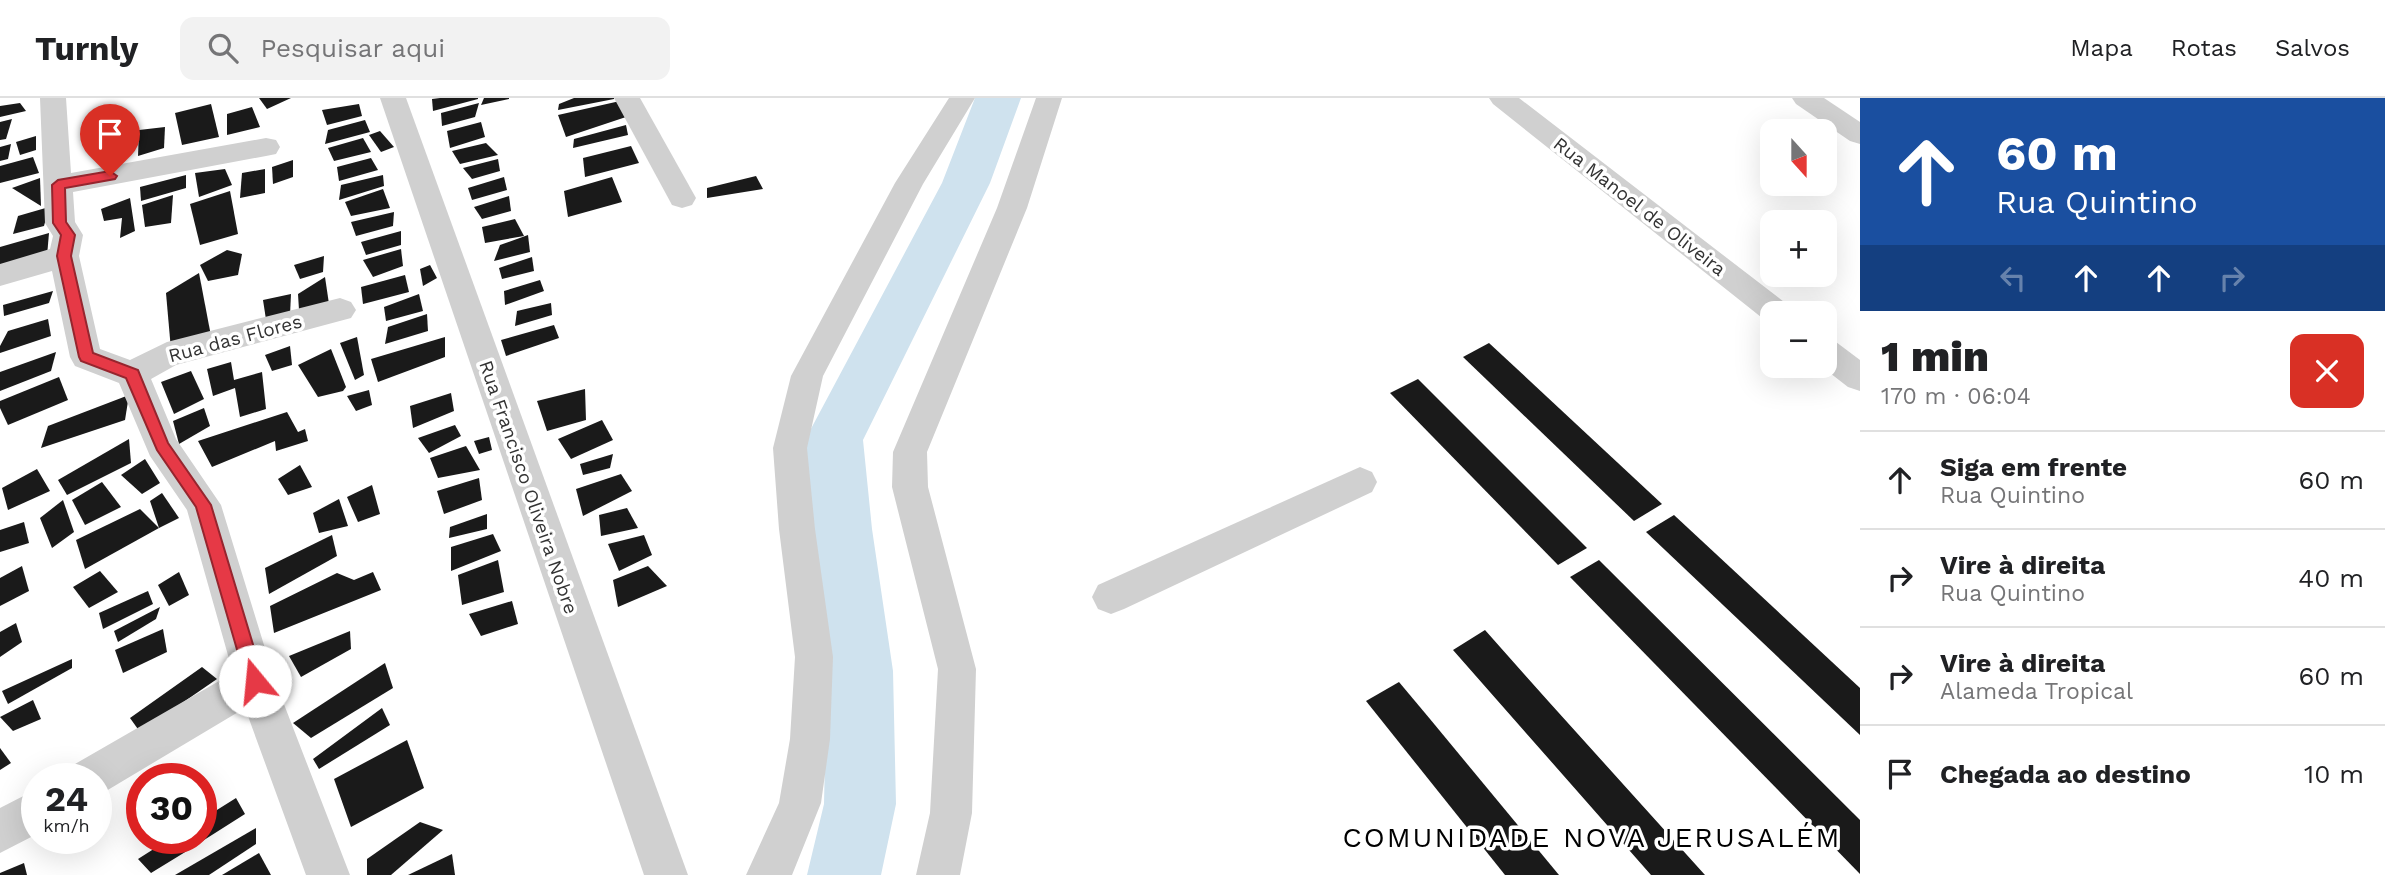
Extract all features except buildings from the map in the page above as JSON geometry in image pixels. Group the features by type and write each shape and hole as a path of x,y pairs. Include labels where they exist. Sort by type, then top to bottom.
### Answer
{"street":[{"path":"53,98 60,223 68,235 64,256 86,357 132,374 162,446 203,505 255,681 328,875"},
{"name":"Rua Francisco Oliveira Nobre","path":"393,98 666,875"},
{"path":"627,98 682,198"},
{"path":"768,875 774,867 800,803 810,739 814,657 797,528 790,448 807,376 909,183 962,98"},
{"path":"938,875 951,814 957,669 910,487 910,452 1012,208 1049,98"},
{"name":"Rua Manoel de Oliveira","path":"1502,98 1762,301"},
{"path":"1805,98 1860,135"},
{"path":"58,185 266,147"},
{"path":"0,275 64,256"},
{"name":"Rua das Flores","path":"132,374 167,355 340,310"},
{"path":"1837,360 1860,378"},
{"path":"1111,597 1360,482"},
{"path":"112,766 255,681"},
{"path":"0,832 21,820"}],"waterway":[{"path":"844,875 860,804 860,671 841,529 834,440 966,183 998,98"}],"district":[{"name":"COMUNIDADE NOVA JERUSALÉM","path":"1592,837"}],"route":[{"path":"110,176 58,185 60,223 68,235 64,256 86,357 132,374 162,446 203,505 255,681"}]}
